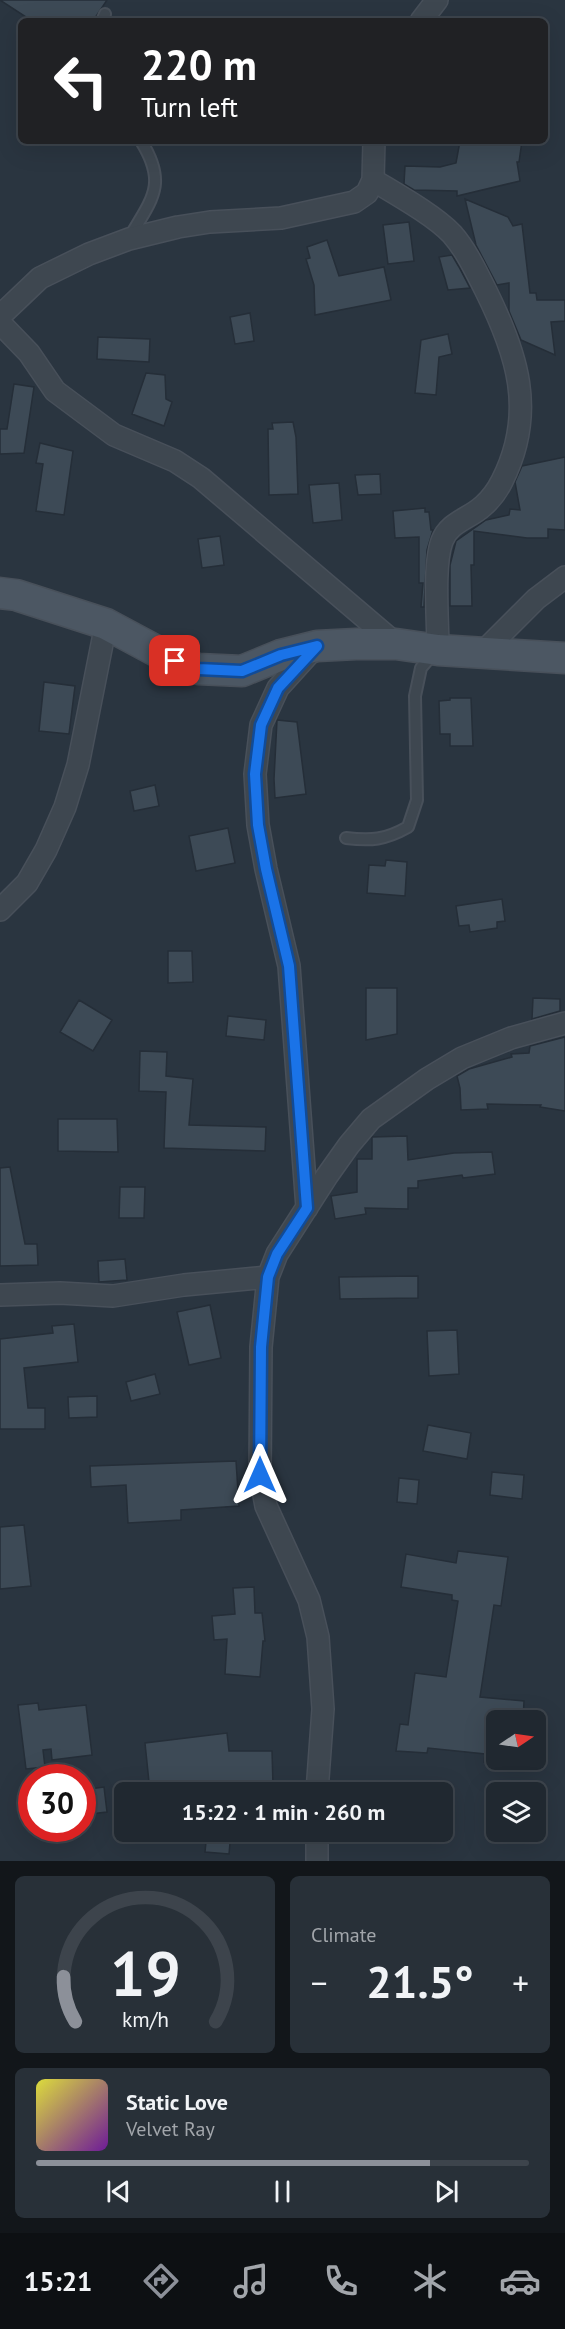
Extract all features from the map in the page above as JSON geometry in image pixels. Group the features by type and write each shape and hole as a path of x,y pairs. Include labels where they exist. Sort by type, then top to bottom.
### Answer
{"street":[{"path":"423,18 436,0"},
{"path":"0,316 40,278 89,254 129,239 210,222 281,218 314,213 354,202 367,193 373,180 374,144"},
{"path":"373,180 416,206 452,234 473,265 498,316 513,351 520,387 519,419 513,454 501,483 483,506 451,526 443,537 438,553 438,650"},
{"path":"0,323 29,353 55,391 114,435 175,461 201,478 396,644"},
{"path":"483,652 536,599 565,577"},
{"path":"0,593 16,595 106,624 175,661 198,669 222,672 242,671 281,655 317,646 396,644 438,650 565,658"},
{"path":"0,910 27,883 46,850 65,807 78,765 106,624"},
{"path":"307,1208 289,966 258,825 255,774 261,725 278,688 317,646"},
{"path":"318,1782 323,1708 318,1637 309,1600 266,1506 260,1475 261,1347 268,1277 277,1254 349,1145 371,1119 427,1079 462,1058 511,1038 565,1023"},
{"path":"0,1295 60,1293 113,1296 184,1285 268,1277"},
{"path":"316,1842 317,1861"}],"lane":[{"path":"129,239 154,191 156,174 153,160 143,144"},
{"path":"345,838 367,841 390,837 408,827 417,800 415,696 421,668 438,650"}],"building":[{"path":"0,0 107,0 95,18 27,18"},
{"path":"459,144 522,144 519,162 517,162 520,181 457,196 457,191 414,190 404,184 405,166 440,167 456,163"},
{"path":"465,199 508,217 513,226 522,224 530,293 536,293 537,300 565,300 565,321 551,322 555,355 521,340 509,311 509,283 497,285 476,245"},
{"path":"409,222 414,261 388,264 383,225"},
{"path":"327,240 339,276 384,267 391,300 315,315 314,285 306,259 310,258 307,247"},
{"path":"452,255 470,288 448,290 439,257"},
{"path":"250,313 254,341 235,344 230,317"},
{"path":"448,334 452,354 439,357 436,395 415,393 421,340"},
{"path":"98,337 150,339 149,362 97,359"},
{"path":"146,373 165,375 166,399 172,402 164,426 132,414"},
{"path":"14,384 34,387 24,453 0,454 0,429 7,429"},
{"path":"293,422 296,437 298,494 269,495 268,429 273,429 272,423"},
{"path":"40,443 73,451 64,515 36,511 43,464 36,463"},
{"path":"565,457 565,530 548,529 548,538 527,538 474,531 474,565 471,565 472,606 450,606 450,565 456,541 486,520 509,515 510,509 520,510 515,482 522,466"},
{"path":"380,474 381,494 358,495 355,475"},
{"path":"339,483 342,520 313,523 309,485"},
{"path":"425,508 425,512 429,512 431,530 433,530 427,550 424,607 421,607 423,583 419,583 419,537 395,538 393,511"},
{"path":"220,536 224,565 202,568 198,539"},
{"path":"44,682 75,686 69,734 39,731"},
{"path":"450,698 471,698 473,746 450,746 450,734 440,734 439,701 450,700"},
{"path":"277,720 297,722 306,794 275,798"},
{"path":"155,785 159,806 134,811 130,791"},
{"path":"228,828 235,863 196,871 189,836"},
{"path":"386,860 407,862 405,896 367,893 369,865 385,866"},
{"path":"502,899 505,921 497,922 497,928 470,932 469,925 459,926 456,906"},
{"path":"168,951 192,951 193,982 168,983"},
{"path":"366,988 397,988 397,1034 366,1040"},
{"path":"533,998 560,999 560,1011 532,1019"},
{"path":"79,1000 112,1020 93,1051 60,1032"},
{"path":"228,1016 266,1020 264,1040 226,1036"},
{"path":"565,1037 565,1111 540,1107 541,1105 487,1104 488,1109 461,1110 457,1076 469,1069 512,1057 511,1054 529,1053 530,1046"},
{"path":"140,1051 167,1052 166,1076 193,1079 189,1125 266,1127 265,1151 164,1148 166,1092 139,1091"},
{"path":"58,1119 117,1119 118,1152 58,1151"},
{"path":"407,1136 408,1160 454,1153 492,1152 495,1174 463,1178 462,1175 418,1181 418,1188 408,1188 408,1209 365,1208 366,1214 335,1219 331,1196 357,1192 357,1159 372,1159 372,1137"},
{"path":"10,1167 25,1244 37,1244 38,1265 0,1266 0,1168"},
{"path":"120,1187 145,1187 144,1218 119,1218"},
{"path":"125,1259 127,1280 99,1282 98,1261"},
{"path":"418,1276 418,1298 340,1299 339,1277"},
{"path":"210,1305 221,1358 189,1365 177,1312"},
{"path":"74,1324 78,1362 24,1368 28,1408 45,1408 45,1429 0,1429 0,1339 53,1333 52,1326"},
{"path":"457,1330 459,1374 429,1376 427,1331"},
{"path":"155,1374 160,1394 131,1401 126,1382"},
{"path":"97,1396 97,1417 69,1418 68,1397"},
{"path":"428,1425 471,1433 467,1459 423,1451"},
{"path":"236,1461 239,1506 181,1510 181,1520 128,1523 126,1485 91,1487 90,1466"},
{"path":"492,1472 524,1475 522,1499 490,1495"},
{"path":"399,1478 419,1480 417,1504 397,1502"},
{"path":"24,1525 31,1586 0,1589 0,1527"},
{"path":"458,1551 508,1557 501,1606 494,1605 480,1697 524,1701 524,1710 486,1710 486,1762 484,1762 485,1754 428,1748 427,1753 396,1751 400,1724 408,1725 415,1673 446,1677 458,1601 452,1600 452,1595 401,1587 406,1554 456,1563"},
{"path":"254,1587 255,1613 262,1613 265,1641 263,1641 260,1677 225,1674 227,1639 214,1640 212,1616 235,1614 233,1588"},
{"path":"38,1703 39,1710 86,1705 92,1755 52,1760 51,1749 43,1750 45,1764 25,1764 18,1705"},
{"path":"227,1733 229,1751 272,1751 273,1782 149,1782 145,1743"},
{"path":"104,1787 107,1812 96,1813 96,1788"},
{"path":"206,1842 230,1842 229,1854 205,1852"}],"route":[{"path":"175,661 198,669 222,672 242,671 281,655 317,646 278,688 261,725 255,774 258,825 289,966 307,1208 277,1254 268,1277 261,1347 260,1475"}]}
